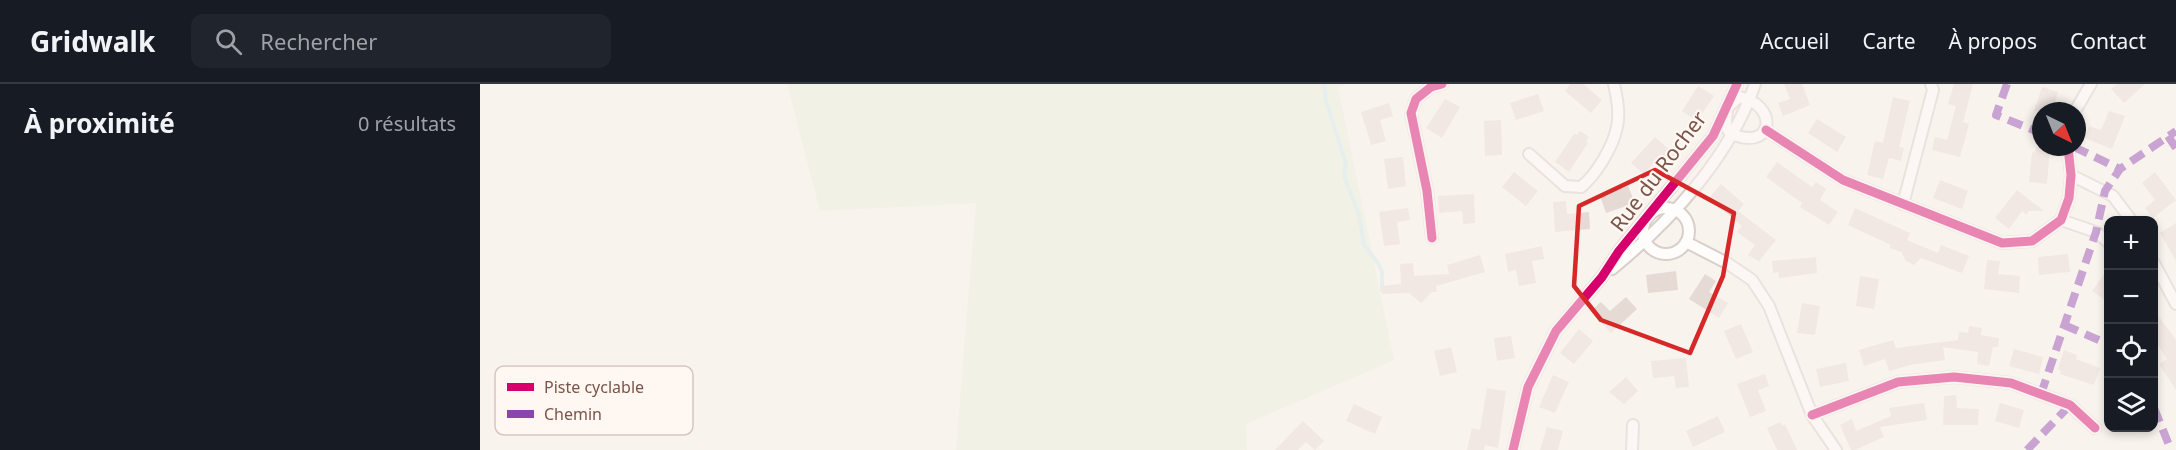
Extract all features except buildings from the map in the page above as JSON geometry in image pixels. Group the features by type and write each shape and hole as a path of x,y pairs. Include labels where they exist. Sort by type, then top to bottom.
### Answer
{"street":[{"path":"1432,238 1427,191 1411,113 1416,99 1431,87 1442,84"},
{"path":"1529,154 1565,186 1581,187 1594,176 1617,128 1618,103 1614,84"},
{"name":"Rue du Rocher","path":"1602,277 1713,136 1737,84"},
{"name":"Rue du Rocher","path":"1602,277 1644,240 1704,176 1732,135 1755,84"},
{"path":"1903,204 1933,90 1931,84"},
{"path":"2080,102 2091,84"},
{"path":"1739,97 1750,99 1761,106 1768,120 1766,130 1760,136 1745,139 1732,135 1727,127 1727,108 1739,97"},
{"path":"1766,130 1843,180 2002,243 2032,241 2061,220 2069,198 2071,175 2069,156"},
{"path":"2071,175 2113,196 2128,216"},
{"path":"1663,208 1674,209 1687,222 1686,242 1678,250 1662,254 1653,250 1644,240 1643,227 1648,216 1663,208"},
{"path":"2061,220 2096,232 2104,238"},
{"path":"1686,242 1727,263 1752,280 1769,306 1812,415 1836,450"},
{"path":"2157,270 2176,304"},
{"path":"1513,450 1528,387 1539,361 1556,331 1602,277"},
{"path":"2158,281 2166,288"},
{"path":"1812,415 1898,382 1954,377 2021,387 2070,405 2095,428"},
{"path":"1632,450 1633,425"}],"highlighted area":[{"path":"1655,170 1734,213 1723,276 1690,353 1601,320 1574,286 1579,206"}],"green space":[{"path":"787,84 1346,84 1338,87 1394,360 1246,424 1247,450 956,450 976,203 820,211"}],"waterway":[{"path":"1324,84 1326,101 1346,164 1344,176 1359,215 1364,245 1382,272 1382,290"}],"marked path":[{"path":"2007,84 1996,115 2032,129"},
{"path":"2041,394 2096,232 2105,191 2120,169 2176,131"},
{"path":"2168,136 2176,148"},
{"path":"2086,153 2120,169"},
{"path":"2064,325 2104,342"},
{"path":"2027,450 2070,405"},
{"path":"2158,418 2171,450"}],"cycle path":[{"path":"1432,238 1427,191 1411,113 1416,99 1431,87 1442,84"},
{"path":"1513,450 1528,387 1556,331 1602,277 1619,251 1713,136 1737,84"},
{"path":"1766,130 1843,180 2002,243 2032,241 2061,220 2069,198 2071,175 2069,156"},
{"path":"1812,415 1898,382 1954,377 2011,383 2070,405 2095,428"}]}
